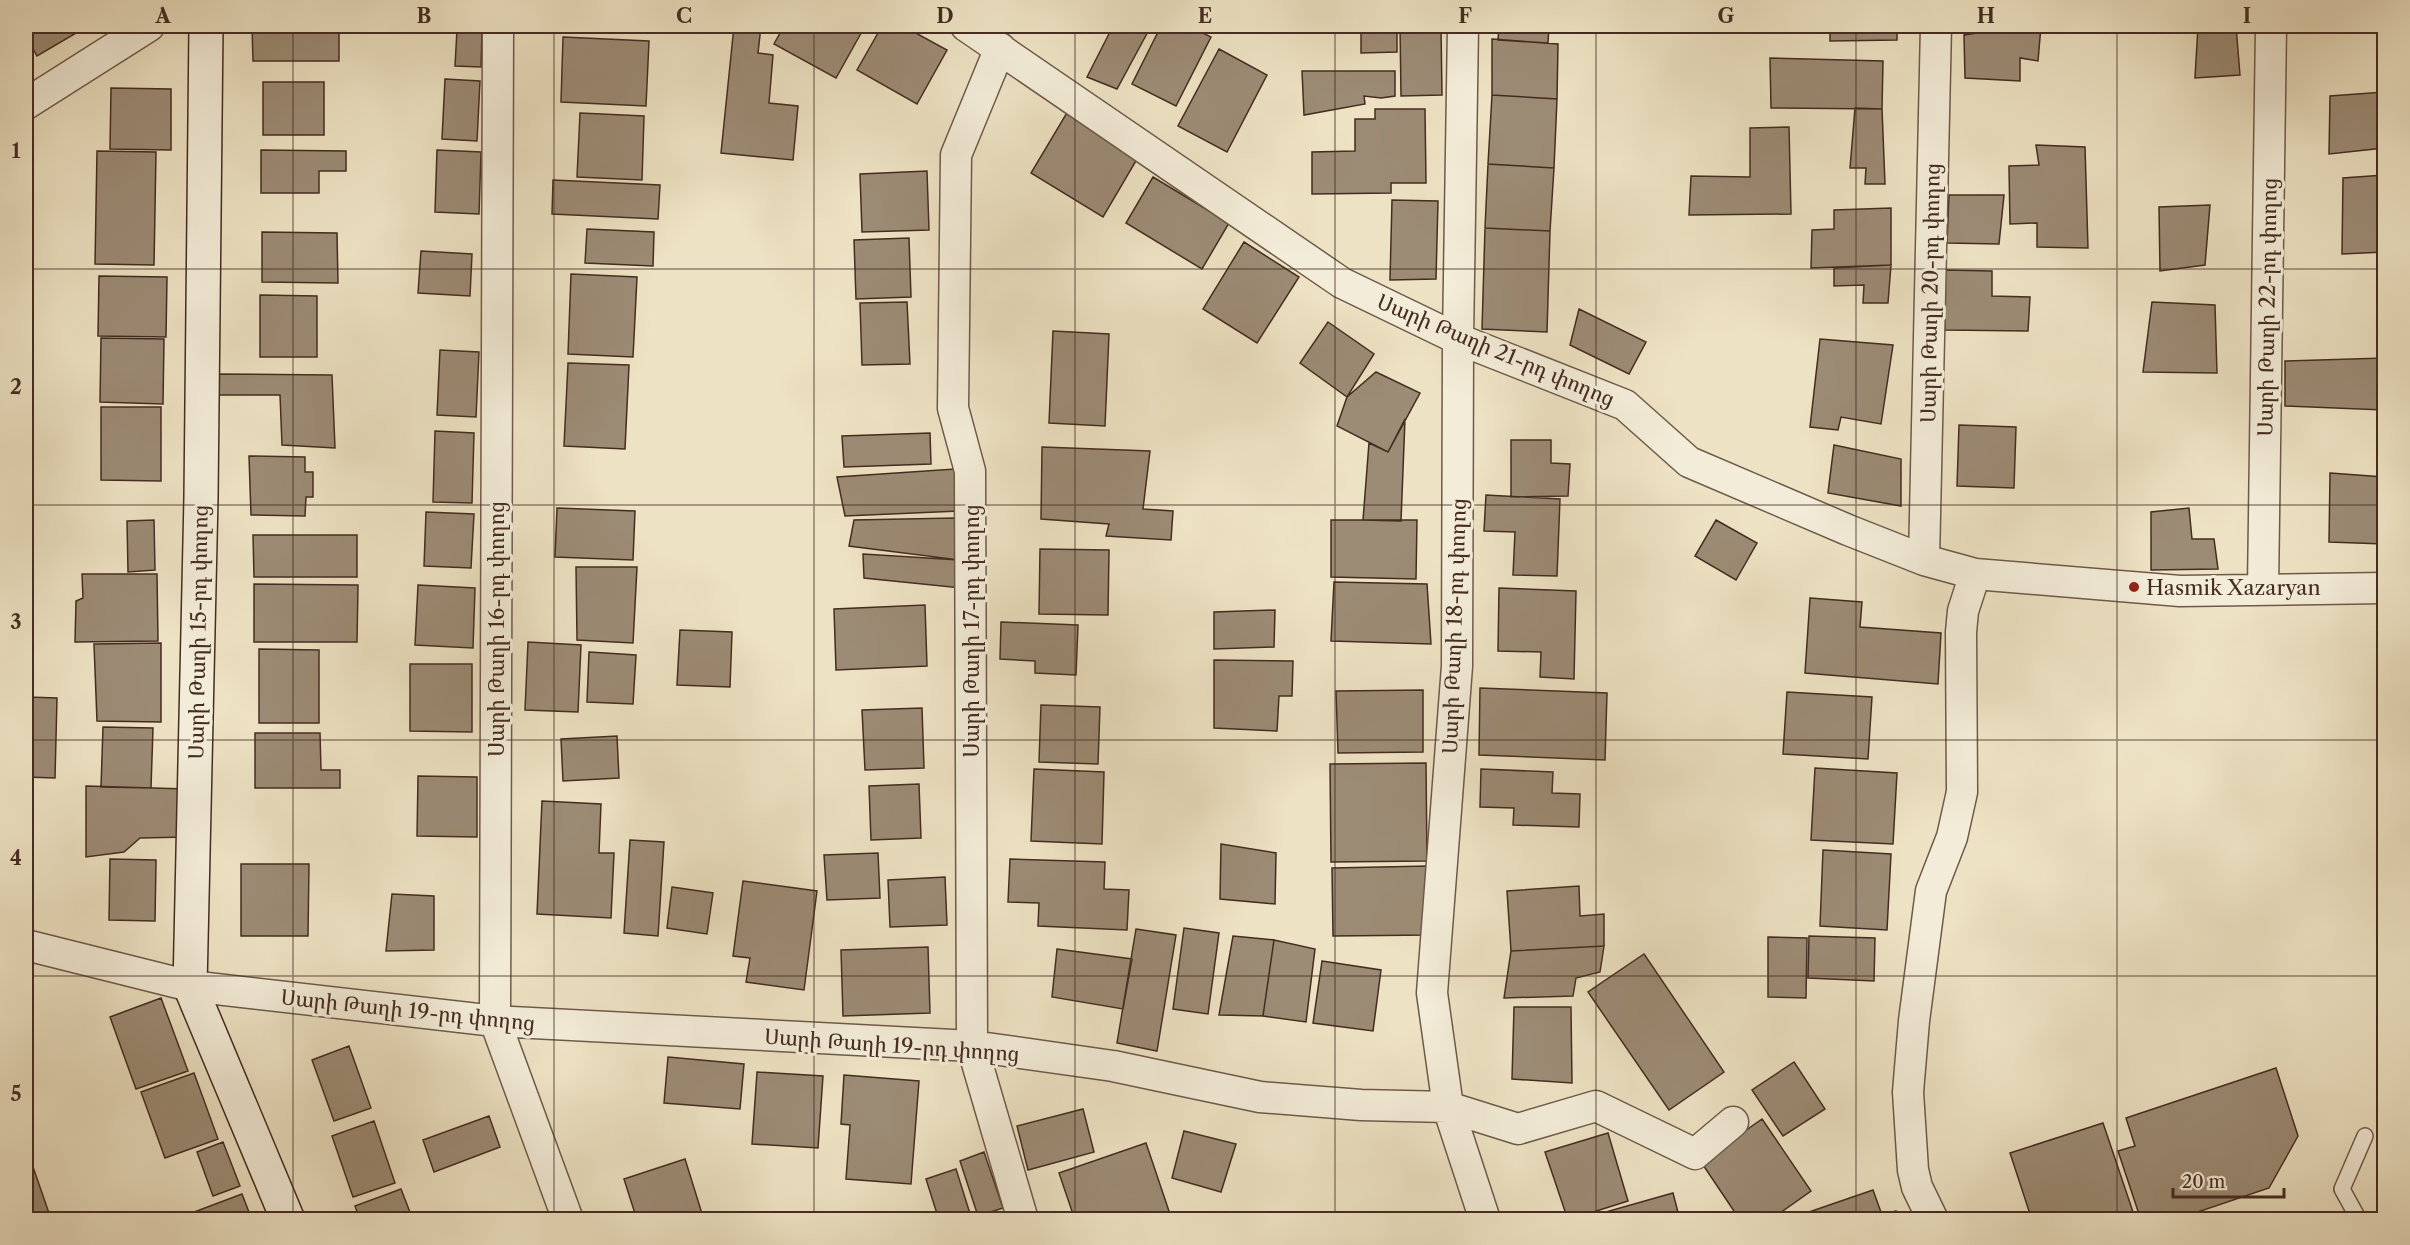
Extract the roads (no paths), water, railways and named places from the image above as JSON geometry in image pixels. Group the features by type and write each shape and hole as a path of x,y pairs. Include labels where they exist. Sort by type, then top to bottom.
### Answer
{"street":[{"path":"26,104 149,26"},
{"name":"Սարի Թաղի 15-րդ փողոց","path":"206,26 201,497 190,987 288,1220"},
{"name":"Սարի Թաղի 16-րդ փողոց","path":"498,26 495,1021 568,1220"},
{"name":"Սարի Թաղի 21-րդ փողոց","path":"966,26 1342,283 1458,339 1625,405 1689,462 1848,530 1924,560 1975,574 2180,591 2385,588"},
{"name":"Սարի Թաղի 18-րդ փողոց","path":"1463,26 1458,339 1457,666 1432,993 1448,1107 1485,1220"},
{"name":"Սարի Թաղի 20-րդ փողոց","path":"1924,560 1936,26"},
{"name":"Սարի Թաղի 22-րդ փողոց","path":"2263,588 2271,26"},
{"name":"Սարի Թաղի 17-րդ փողոց","path":"1000,48 956,155 953,408 970,471 972,1046 1023,1220"},
{"path":"1933,1220 1917,1187 1913,1170 1908,1092 1930,891 1952,837 1962,792 1961,632 1965,602 1975,574"},
{"name":"Սարի Թաղի 19-րդ փողոց","path":"26,945 190,987 495,1021 972,1046 1113,1066 1260,1096 1361,1105 1448,1107 1518,1129 1596,1106 1695,1154 1733,1122"}],"lane":[{"path":"2359,1220 2342,1188 2365,1136"}],"place":[{"name":"Hasmik Xazaryan","path":"2134,587"}]}
